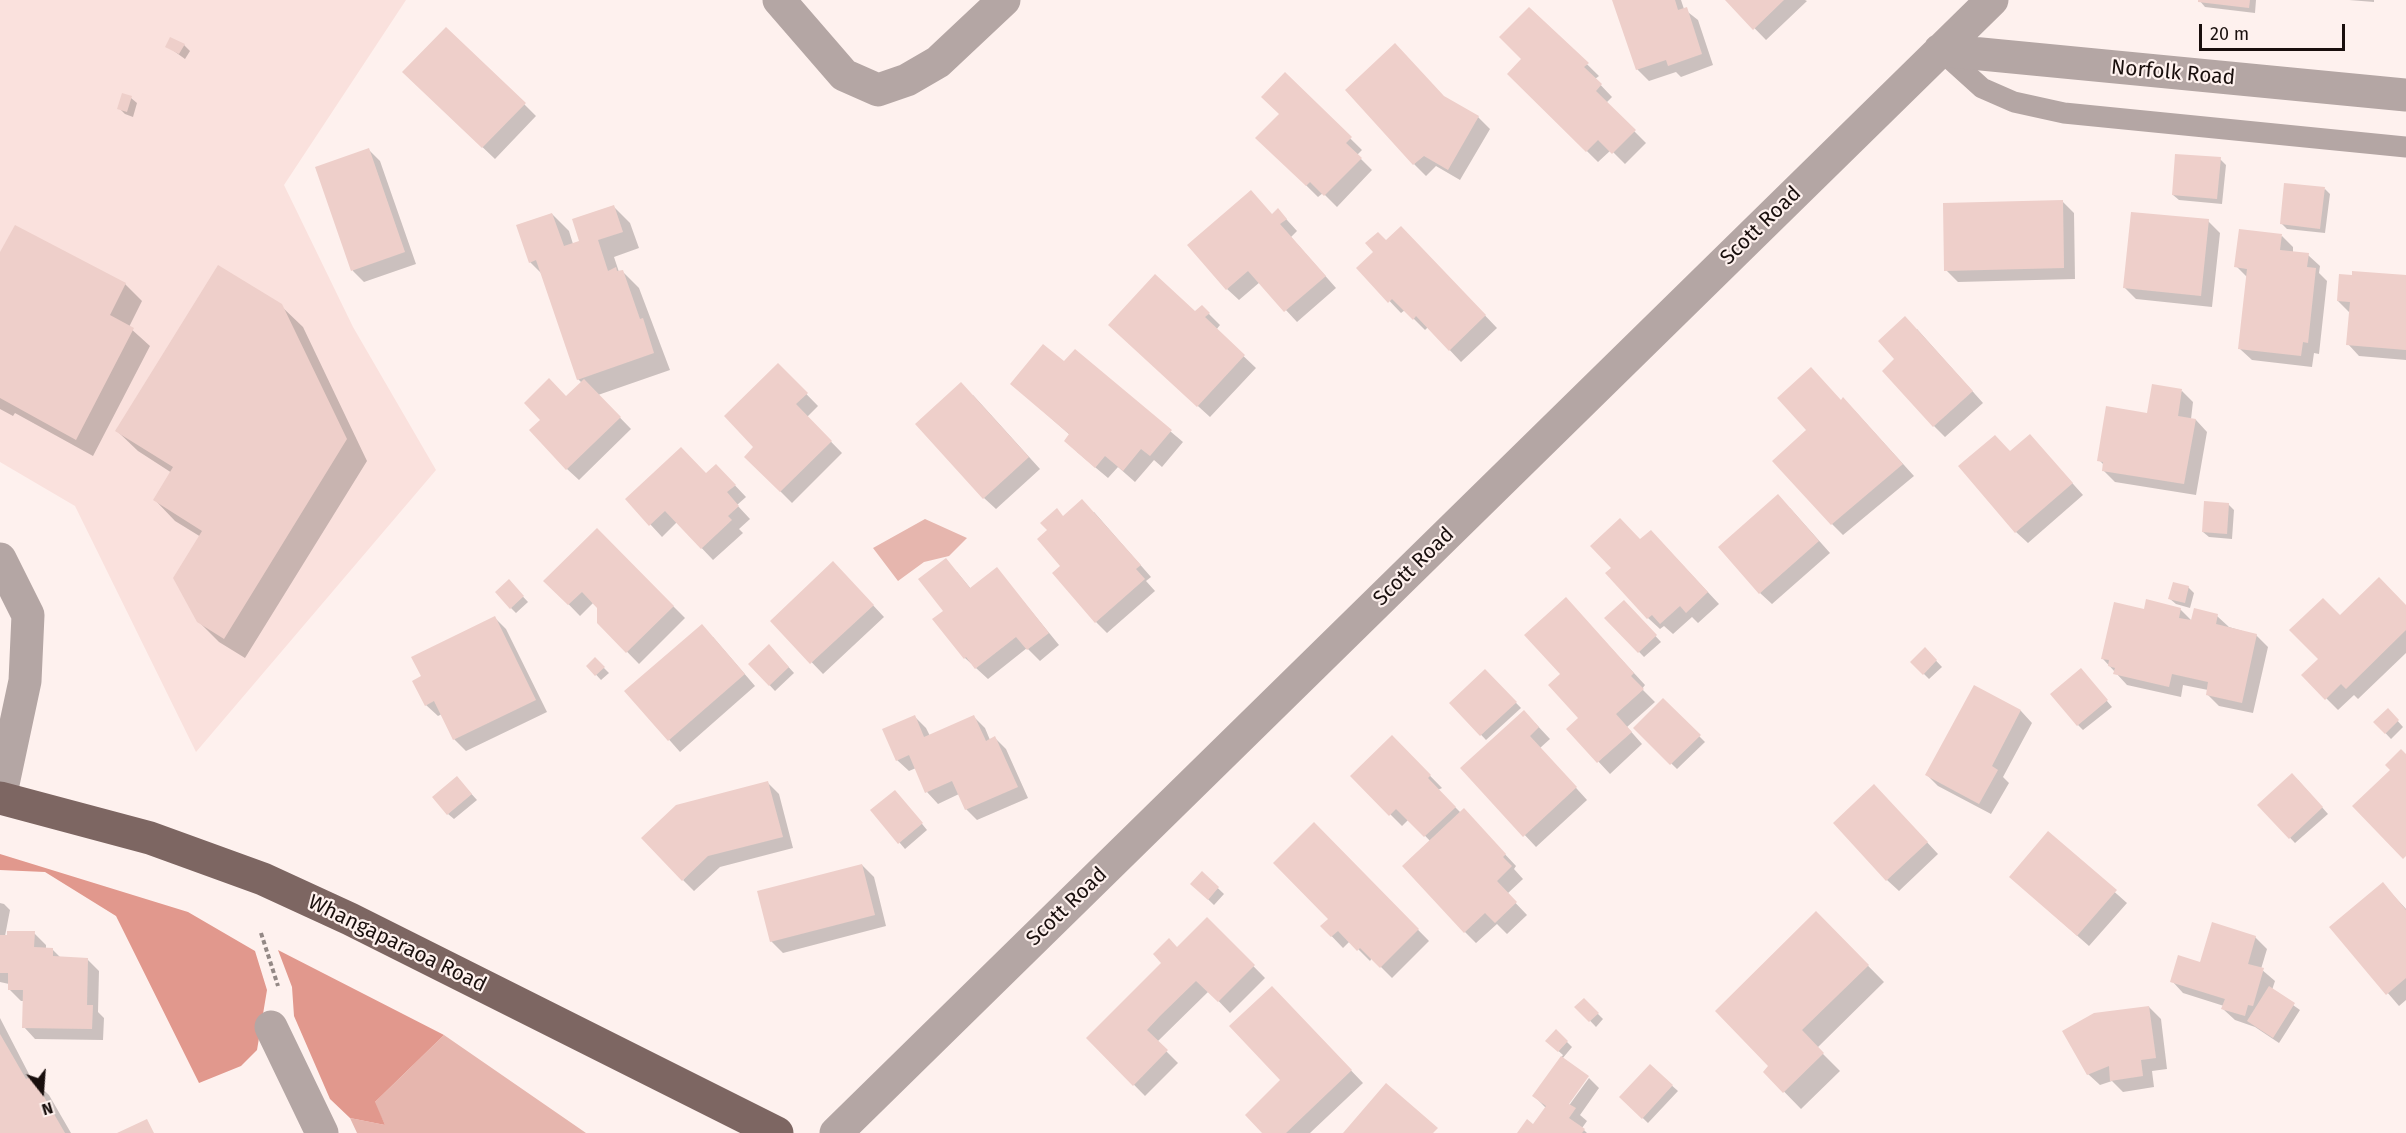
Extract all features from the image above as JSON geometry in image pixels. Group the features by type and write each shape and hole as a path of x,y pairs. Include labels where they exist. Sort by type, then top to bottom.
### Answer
{"main road":[{"name":"Whangaparaoa Road","path":"0,798 150,838 263,879 350,919 777,1133"}],"street":[{"path":"779,0 844,75 878,90 907,81 938,62 1004,0"},
{"name":"Scott Road","path":"836,1133 1992,0"},
{"name":"Norfolk Road","path":"1940,51 2406,95"},
{"path":"0,559 28,615 24,681 0,798"},
{"path":"271,1027 322,1133"}],"lane":[{"path":"1940,51 1982,88 2014,102 2064,113 2406,147"}],"path":[{"path":"261,933 280,993 271,1027"}],"shaded area":[{"path":"0,0 406,0 284,185 353,327 436,470 196,752 75,506 0,462"},
{"path":"925,519 967,538 949,556 924,562 898,581 873,548"},
{"path":"0,854 188,912 255,951 267,990 257,1050 241,1066 199,1083 116,916 45,872 0,870"},
{"path":"278,950 444,1035 375,1102 385,1125 350,1118 330,1099 294,1016 292,987"},
{"path":"444,1035 586,1133 357,1133 350,1118 385,1125 374,1103"}],"building":[{"path":"1612,0 1675,0 1678,10 1687,7 1702,54 1668,66 1666,60 1636,70"},
{"path":"1725,0 1784,0 1753,30"},
{"path":"2198,0 2250,0 2249,8 2198,2"},
{"path":"1529,7 1589,63 1584,67 1602,84 1596,91 1636,130 1612,154 1598,140 1586,152 1507,74 1521,59 1499,37"},
{"path":"446,27 526,103 482,148 402,72"},
{"path":"170,37 185,44 179,54 165,47"},
{"path":"1395,43 1444,96 1479,116 1448,170 1424,156 1413,165 1345,90"},
{"path":"1285,72 1352,137 1346,143 1362,158 1324,196 1310,182 1306,186 1255,138 1279,114 1261,97"},
{"path":"122,93 132,96 127,112 117,109"},
{"path":"369,148 405,252 351,271 315,167"},
{"path":"2175,154 2221,157 2217,199 2172,195"},
{"path":"2284,183 2325,187 2320,229 2280,224"},
{"path":"1251,190 1272,214 1278,208 1287,219 1280,224 1326,276 1284,312 1248,271 1226,290 1187,245"},
{"path":"2063,200 2064,268 1944,271 1943,203"},
{"path":"614,205 623,232 598,240 608,271 616,267 617,271 623,270 640,319 643,318 654,353 577,380 536,260 529,263 516,225 552,213 564,246 579,241 572,219"},
{"path":"2131,212 2209,219 2201,296 2123,288"},
{"path":"15,225 126,283 110,315 134,328 76,440 0,398 0,252"},
{"path":"1401,226 1486,315 1449,351 1416,316 1413,320 1392,299 1388,303 1356,268 1373,252 1365,243 1378,232 1386,240"},
{"path":"2239,229 2282,234 2280,250 2309,253 2307,267 2316,268 2308,343 2303,342 2301,356 2238,349 2247,269 2234,267"},
{"path":"218,265 282,304 347,439 224,639 197,622 173,578 202,531 153,500 173,467 115,431"},
{"path":"2352,271 2406,275 2406,350 2346,345 2350,302 2337,301 2339,274 2352,275"},
{"path":"1155,274 1195,311 1202,305 1210,313 1205,317 1245,355 1197,407 1108,325"},
{"path":"1905,316 1973,391 1933,427 1882,371 1894,359 1878,341"},
{"path":"1043,344 1064,361 1075,349 1172,430 1150,456 1141,449 1123,471 1105,456 1095,468 1064,441 1069,434 1010,384"},
{"path":"778,363 808,393 796,404 832,441 780,492 744,457 753,447 724,416"},
{"path":"1811,367 1841,400 1843,397 1903,464 1831,525 1772,461 1806,430 1777,398"},
{"path":"549,378 566,396 584,379 621,417 566,470 529,430 540,420 524,403"},
{"path":"961,382 1029,457 983,499 915,424"},
{"path":"2152,384 2182,389 2178,416 2196,419 2184,484 2102,471 2103,462 2097,461 2106,406 2147,413"},
{"path":"2030,434 2073,483 2015,533 1958,466 1995,435 2010,451"},
{"path":"681,447 706,473 716,464 736,485 727,492 739,506 728,516 732,520 701,549 665,511 649,526 625,499"},
{"path":"1778,494 1819,541 1759,594 1718,547"},
{"path":"1082,499 1141,565 1136,569 1145,579 1095,623 1052,573 1060,566 1037,539 1047,530 1040,523 1057,508 1063,516"},
{"path":"2204,501 2229,503 2227,534 2202,532"},
{"path":"1620,518 1640,539 1651,530 1708,592 1686,613 1680,606 1660,624 1652,615 1647,619 1605,573 1611,568 1590,546"},
{"path":"597,528 674,606 626,653 597,623 597,608 582,592 568,605 543,581"},
{"path":"946,558 970,588 997,567 1049,633 1027,650 1016,637 975,669 966,657 964,659 932,619 943,611 918,579"},
{"path":"833,561 874,605 810,664 770,621"},
{"path":"2379,577 2406,605 2406,630 2346,689 2341,684 2325,700 2301,675 2318,659 2289,630 2323,598 2340,615"},
{"path":"509,579 524,596 510,609 495,592"},
{"path":"2173,582 2189,586 2185,603 2168,599"},
{"path":"1566,597 1634,673 1631,676 1644,689 1616,714 1632,732 1597,763 1566,729 1578,718 1548,685 1560,674 1524,635"},
{"path":"2146,599 2181,608 2179,618 2191,620 2194,608 2218,614 2216,624 2257,634 2242,703 2206,695 2208,682 2172,674 2169,687 2113,674 2115,668 2108,666 2109,660 2101,659 2114,602 2144,609"},
{"path":"1624,600 1657,635 1638,653 1604,618"},
{"path":"495,616 536,700 453,740 434,701 425,706 412,681 421,676 411,657"},
{"path":"702,624 745,674 668,741 624,691"},
{"path":"769,644 789,667 769,686 748,664"},
{"path":"1925,647 1937,660 1923,675 1910,662"},
{"path":"595,657 605,667 595,676 586,666"},
{"path":"2081,668 2108,700 2077,726 2050,694"},
{"path":"1485,669 1517,702 1480,736 1449,703"},
{"path":"1974,685 2021,710 1992,766 1998,770 1979,804 1925,775"},
{"path":"1663,698 1701,735 1670,765 1633,728"},
{"path":"2388,708 2399,720 2385,734 2373,722"},
{"path":"1524,710 1539,727 1530,736 1577,787 1523,837 1460,768"},
{"path":"915,715 924,737 974,715 986,741 995,736 1018,787 965,810 952,781 925,793 909,755 896,761 882,729"},
{"path":"1392,735 1431,775 1428,778 1456,807 1424,837 1396,809 1389,816 1350,776"},
{"path":"2401,749 2406,754 2406,856 2403,859 2352,806 2390,770 2385,765"},
{"path":"2292,773 2323,807 2289,839 2257,805"},
{"path":"457,776 472,794 447,815 432,797"},
{"path":"768,781 783,837 708,856 682,881 641,838 676,805"},
{"path":"1874,784 1928,842 1886,881 1833,823"},
{"path":"895,790 923,823 898,844 870,810"},
{"path":"1464,808 1506,854 1503,857 1512,866 1497,881 1517,902 1495,923 1485,913 1464,933 1402,866"},
{"path":"1314,822 1419,929 1380,968 1360,948 1357,951 1338,931 1331,937 1320,926 1328,919 1273,863"},
{"path":"2048,831 2117,890 2077,936 2009,877"},
{"path":"862,864 875,915 770,942 757,891"},
{"path":"1202,871 1219,887 1208,900 1190,884"},
{"path":"2383,882 2406,910 2406,978 2386,995 2329,927"},
{"path":"1816,911 1869,965 1802,1030 1824,1053 1783,1093 1763,1072 1768,1066 1715,1011"},
{"path":"1207,917 1255,965 1218,1002 1196,981 1160,1016 1147,1030 1168,1050 1133,1086 1086,1038 1161,963 1153,954 1169,938 1177,947"},
{"path":"2212,922 2256,936 2248,964 2264,968 2253,1006 2248,1005 2245,1016 2221,1009 2225,999 2170,982 2178,955 2200,962"},
{"path":"7,931 35,931 34,947 53,948 53,956 88,958 87,1005 93,1005 92,1029 22,1028 23,990 8,990 8,973 0,973 0,935 7,935"},
{"path":"1272,986 1352,1070 1286,1133 1262,1133 1245,1115 1280,1080 1229,1026"},
{"path":"2269,986 2295,1003 2273,1038 2247,1021"},
{"path":"1584,998 1599,1013 1589,1022 1574,1007"},
{"path":"2149,1006 2156,1058 2141,1060 2143,1076 2110,1081 2109,1066 2087,1075 2062,1031 2094,1013"},
{"path":"1556,1029 1568,1041 1558,1052 1545,1041"},
{"path":"0,1034 26,1079 32,1076 65,1133 0,1133"},
{"path":"1561,1056 1589,1076 1569,1104 1576,1108 1569,1118 1585,1129 1582,1133 1517,1133 1527,1119 1533,1124 1546,1106 1532,1096"},
{"path":"1650,1064 1673,1085 1642,1119 1619,1097"},
{"path":"1386,1083 1438,1128 1433,1133 1343,1133"},
{"path":"147,1119 154,1133 117,1133"}]}
